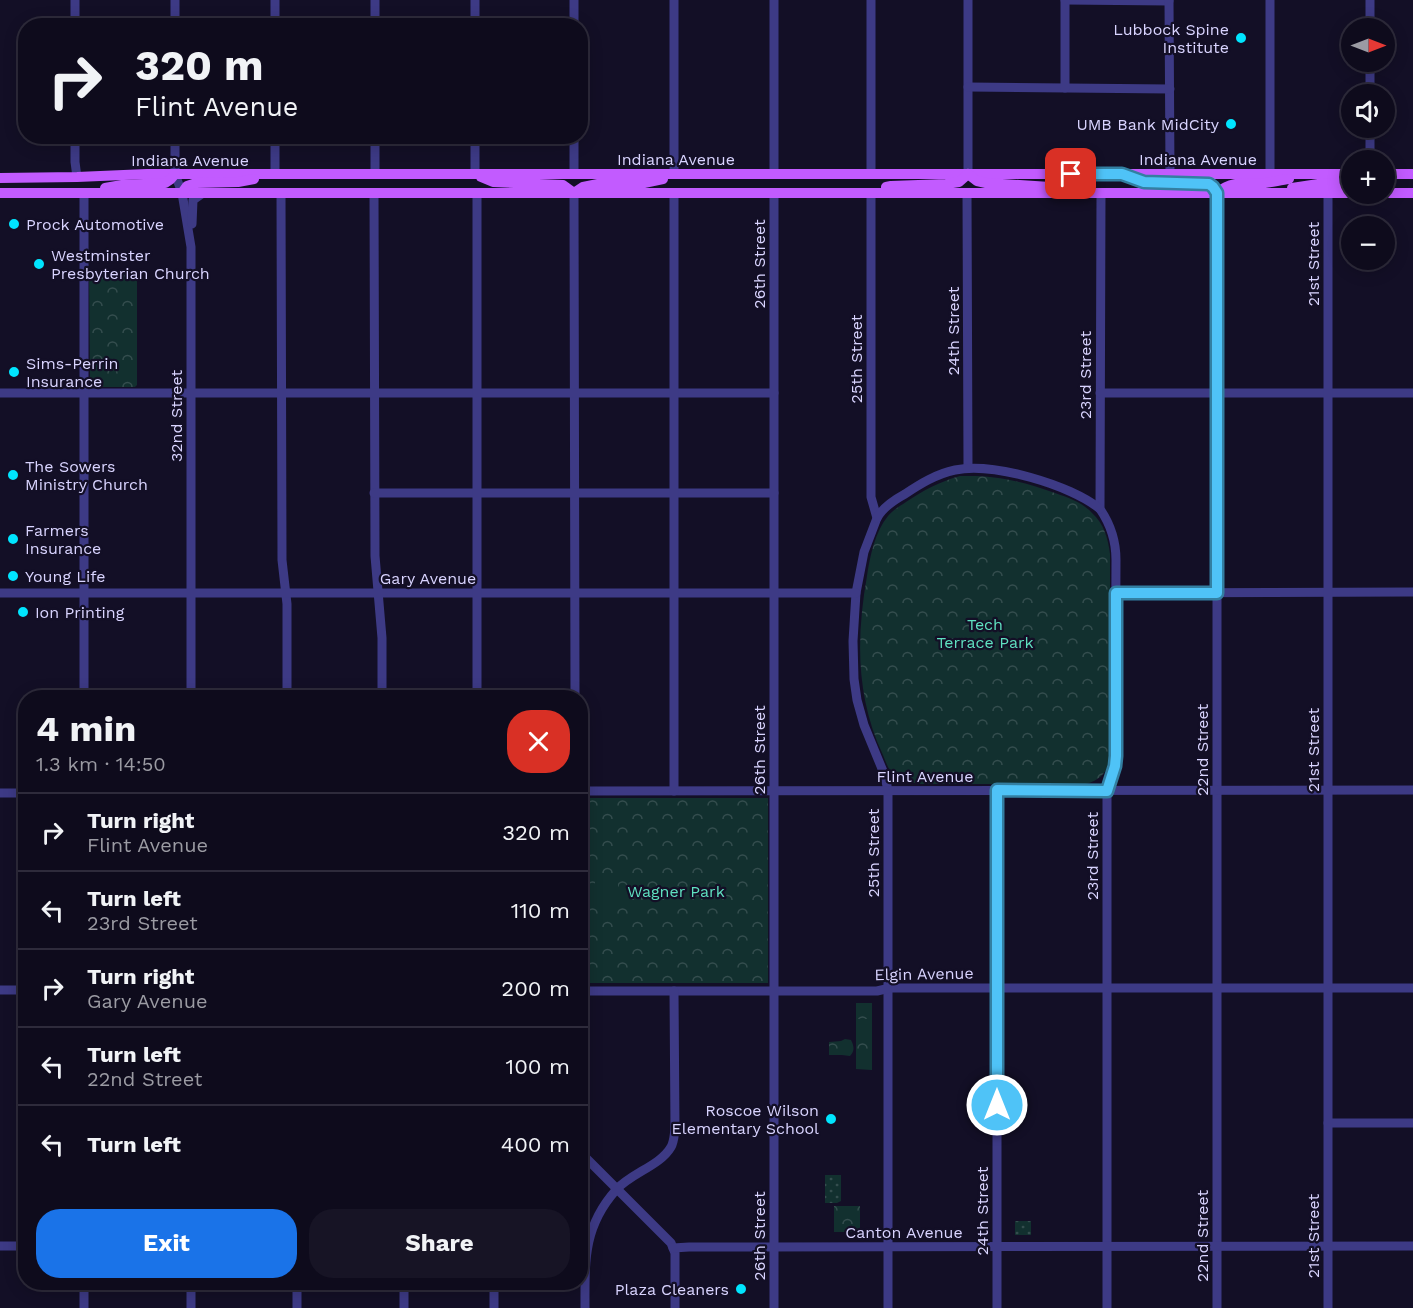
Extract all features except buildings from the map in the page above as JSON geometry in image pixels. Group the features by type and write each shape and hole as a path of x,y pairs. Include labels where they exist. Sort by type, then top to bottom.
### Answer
{"main road":[{"name":"Indiana Avenue","path":"0,178 175,174 1341,174"},
{"path":"84,193 122,185 165,183 175,174"},
{"path":"182,193 187,186 196,183 238,182 275,174"},
{"path":"475,174 493,182 563,185 574,193 583,187 597,184 644,183 674,174"},
{"path":"871,193 891,186 959,182 969,174 977,181 986,183 1034,185 1101,193"},
{"path":"1122,174 1144,182 1209,184 1217,193 1226,185 1267,183 1316,174"},
{"path":"1395,174 1413,174"},
{"path":"1274,193 1307,185 1341,184"},
{"name":"Indiana Avenue","path":"0,193 1341,193"},
{"path":"1395,193 1413,193"}],"street":[{"path":"75,0 75,18"},
{"path":"175,0 175,18"},
{"path":"275,0 275,18"},
{"path":"375,0 375,18"},
{"path":"475,0 475,18"},
{"path":"574,0 574,18"},
{"path":"674,0 674,174"},
{"path":"774,0 774,174"},
{"path":"871,0 871,174"},
{"path":"968,0 969,174"},
{"path":"1065,88 1065,0 1170,0 1170,174"},
{"path":"1270,0 1270,174"},
{"path":"1370,0 1370,18"},
{"path":"969,87 1170,89"},
{"path":"75,144 77,177"},
{"name":"32nd Street","path":"175,144 175,174 182,193 191,247 191,690"},
{"path":"275,144 275,174"},
{"path":"375,144 375,174"},
{"path":"475,144 475,174"},
{"path":"574,144 574,174"},
{"path":"84,193 84,690"},
{"path":"191,247 193,202 203,193"},
{"path":"281,193 282,560 287,604 286,690"},
{"path":"374,193 375,556 382,638 382,690"},
{"path":"477,193 477,690"},
{"path":"574,193 575,690"},
{"path":"674,193 674,791"},
{"name":"26th Street","path":"774,193 774,1308"},
{"name":"25th Street","path":"871,193 871,497 877,518 864,552 856,593 853,640 857,700 864,725 885,776 888,791 888,1308"},
{"name":"24th Street","path":"968,193 968,468"},
{"name":"23rd Street","path":"1101,193 1100,508 1112,528 1116,547 1116,756 1107,791 1107,1308"},
{"name":"22nd Street","path":"1217,193 1217,1308"},
{"name":"21st Street","path":"1328,193 1328,1308"},
{"path":"0,393 774,393"},
{"path":"1100,393 1413,393"},
{"path":"877,518 881,510 918,485 944,473 968,468 995,470 1032,478 1084,497 1100,508"},
{"path":"374,493 774,493"},
{"path":"1116,593 1413,592"},
{"name":"Gary Avenue","path":"0,593 856,593"},
{"name":"24th Street","path":"997,790 997,1308"},
{"name":"Flint Avenue","path":"588,791 1413,790"},
{"path":"0,793 18,793"},
{"name":"Elgin Avenue","path":"588,991 1413,988"},
{"path":"0,990 18,990"},
{"path":"588,1242 605,1204 617,1189 664,1156 674,1140 674,991"},
{"path":"1328,1123 1413,1123"},
{"path":"588,1160 668,1239 673,1248 675,1260 675,1308"},
{"path":"0,1246 18,1246"},
{"name":"Canton Avenue","path":"673,1248 689,1246 1413,1246"},
{"path":"84,1290 84,1308"},
{"path":"191,1290 191,1308"},
{"path":"297,1290 297,1308"},
{"path":"404,1290 404,1308"},
{"path":"494,1290 494,1308"},
{"path":"585,1290 585,1308"}],"green space":[{"path":"137,270 137,385 135,387 94,387 90,383 89,271"},
{"name":"Tech Terrace Park","path":"960,476 1009,480 1065,497 1088,509 1100,522 1105,532 1110,554 1110,761 1104,773 1091,782 1086,784 920,784 897,777 891,772 886,762 868,711 861,667 863,599 872,552 880,529 892,512 925,490"},
{"name":"Wagner Park","path":"588,798 768,798 768,983 588,983"},
{"path":"595,877 618,877 618,888 595,888"},
{"path":"665,886 683,886 683,895 678,895 678,909 670,909 670,895 665,895"},
{"path":"594,893 618,893 618,904 594,904"},
{"path":"856,1003 872,1003 872,1070 856,1069"},
{"path":"856,1019 872,1019 872,1036 856,1036"},
{"path":"851,1040 853,1044 850,1056 829,1055 829,1042"},
{"path":"825,1175 841,1175 841,1201 825,1203"},
{"path":"834,1206 860,1206 860,1232 834,1232"},
{"path":"1015,1221 1031,1221 1031,1235 1015,1235"}],"place":[{"name":"Lubbock Spine Institute","path":"1241,38"},
{"name":"UMB Bank MidCity","path":"1231,124"},
{"name":"Prock Automotive","path":"14,224"},
{"name":"Westminster Presbyterian Church","path":"39,264"},
{"name":"Sims-Perrin Insurance","path":"14,372"},
{"name":"The Sowers Ministry Church","path":"13,475"},
{"name":"Farmers Insurance","path":"13,539"},
{"name":"Young Life","path":"13,576"},
{"name":"Ion Printing","path":"23,612"},
{"name":"Roscoe Wilson Elementary School","path":"831,1119"},
{"name":"Plaza Cleaners","path":"741,1289"}],"route":[{"path":"997,1105 997,790 1107,791 1116,756 1116,593 1217,593 1217,193 1209,184 1144,182 1122,174 1071,174"}]}
